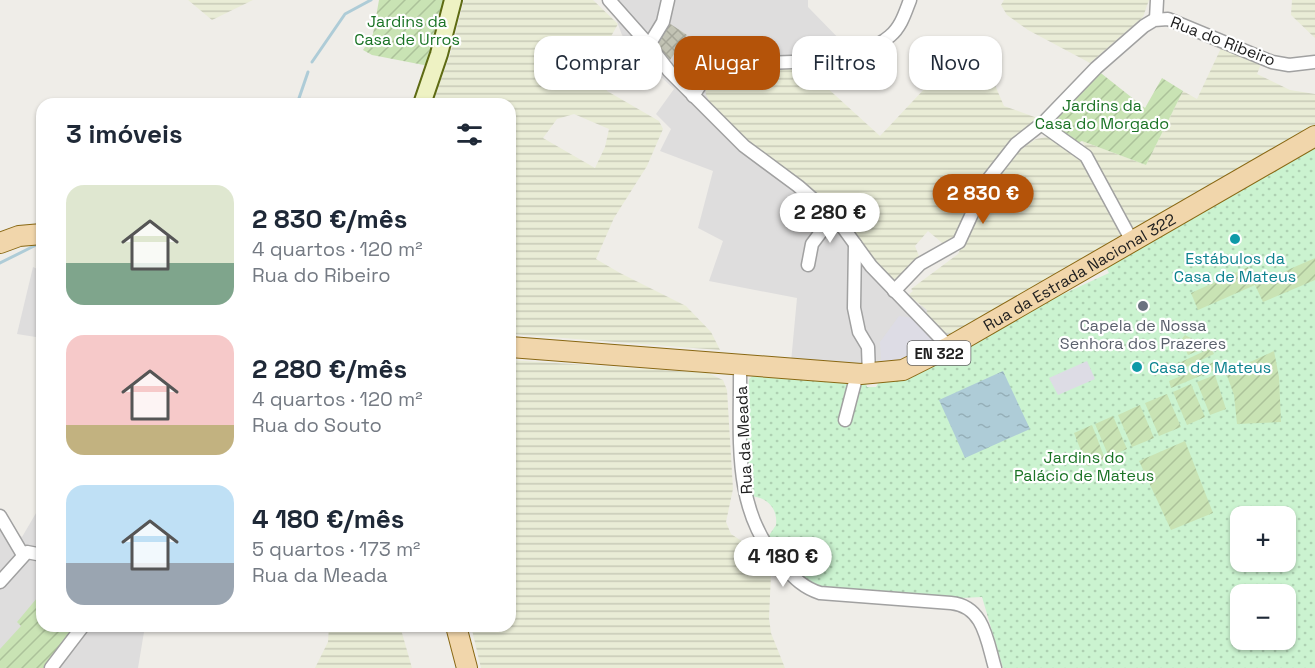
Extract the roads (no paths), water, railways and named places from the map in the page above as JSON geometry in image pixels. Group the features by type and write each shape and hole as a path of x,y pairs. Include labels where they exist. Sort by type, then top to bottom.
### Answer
{"main road":[{"path":"424,98 439,54 453,0"},
{"name":"Rua da Estrada Nacional 322","path":"516,347 863,374 903,370 949,347 1315,136"},
{"path":"0,243 19,236 36,235"},
{"path":"458,632 467,668"}],"street":[{"path":"609,0 641,36"},
{"path":"655,36 661,28 668,0"},
{"path":"693,96 711,68 722,63 802,63 878,44 896,29 910,0"},
{"path":"1156,19 1157,0"},
{"name":"Rua do Ribeiro","path":"894,291 920,264 956,245 993,173 1016,144 1041,124 1098,66 1156,19 1173,21 1272,62 1289,65 1315,62"},
{"path":"662,63 752,153 798,186 833,216 866,260 949,347"},
{"path":"1041,124 1086,156 1132,241"},
{"path":"808,265 811,246 833,216"},
{"path":"846,420 863,374 868,347 859,331 855,311 855,244"},
{"name":"Rua da Meada","path":"740,364 741,451 745,496 756,529 776,560 804,586 820,593 955,603 967,607 982,624 995,668"},
{"path":"0,516 23,555"},
{"path":"0,582 23,555 31,551 36,553"},
{"path":"51,668 78,632"}],"water":[{"path":"1003,371 1030,429 965,458 939,400"}],"waterway":[{"path":"312,62 345,14 371,0"},
{"path":"299,98 308,72"},
{"path":"0,263 36,245"}],"place":[{"name":"Estábulos da Casa de Mateus","path":"1235,239"},
{"name":"Capela de Nossa Senhora dos Prazeres","path":"1143,306"},
{"name":"Casa de Mateus","path":"1137,367"}],"park label":[{"name":"Jardins da Casa de Urros","path":"407,30"},
{"name":"Jardins da Casa do Morgado","path":"1102,114"},
{"name":"Jardins do Palácio de Mateus","path":"1084,466"}]}
